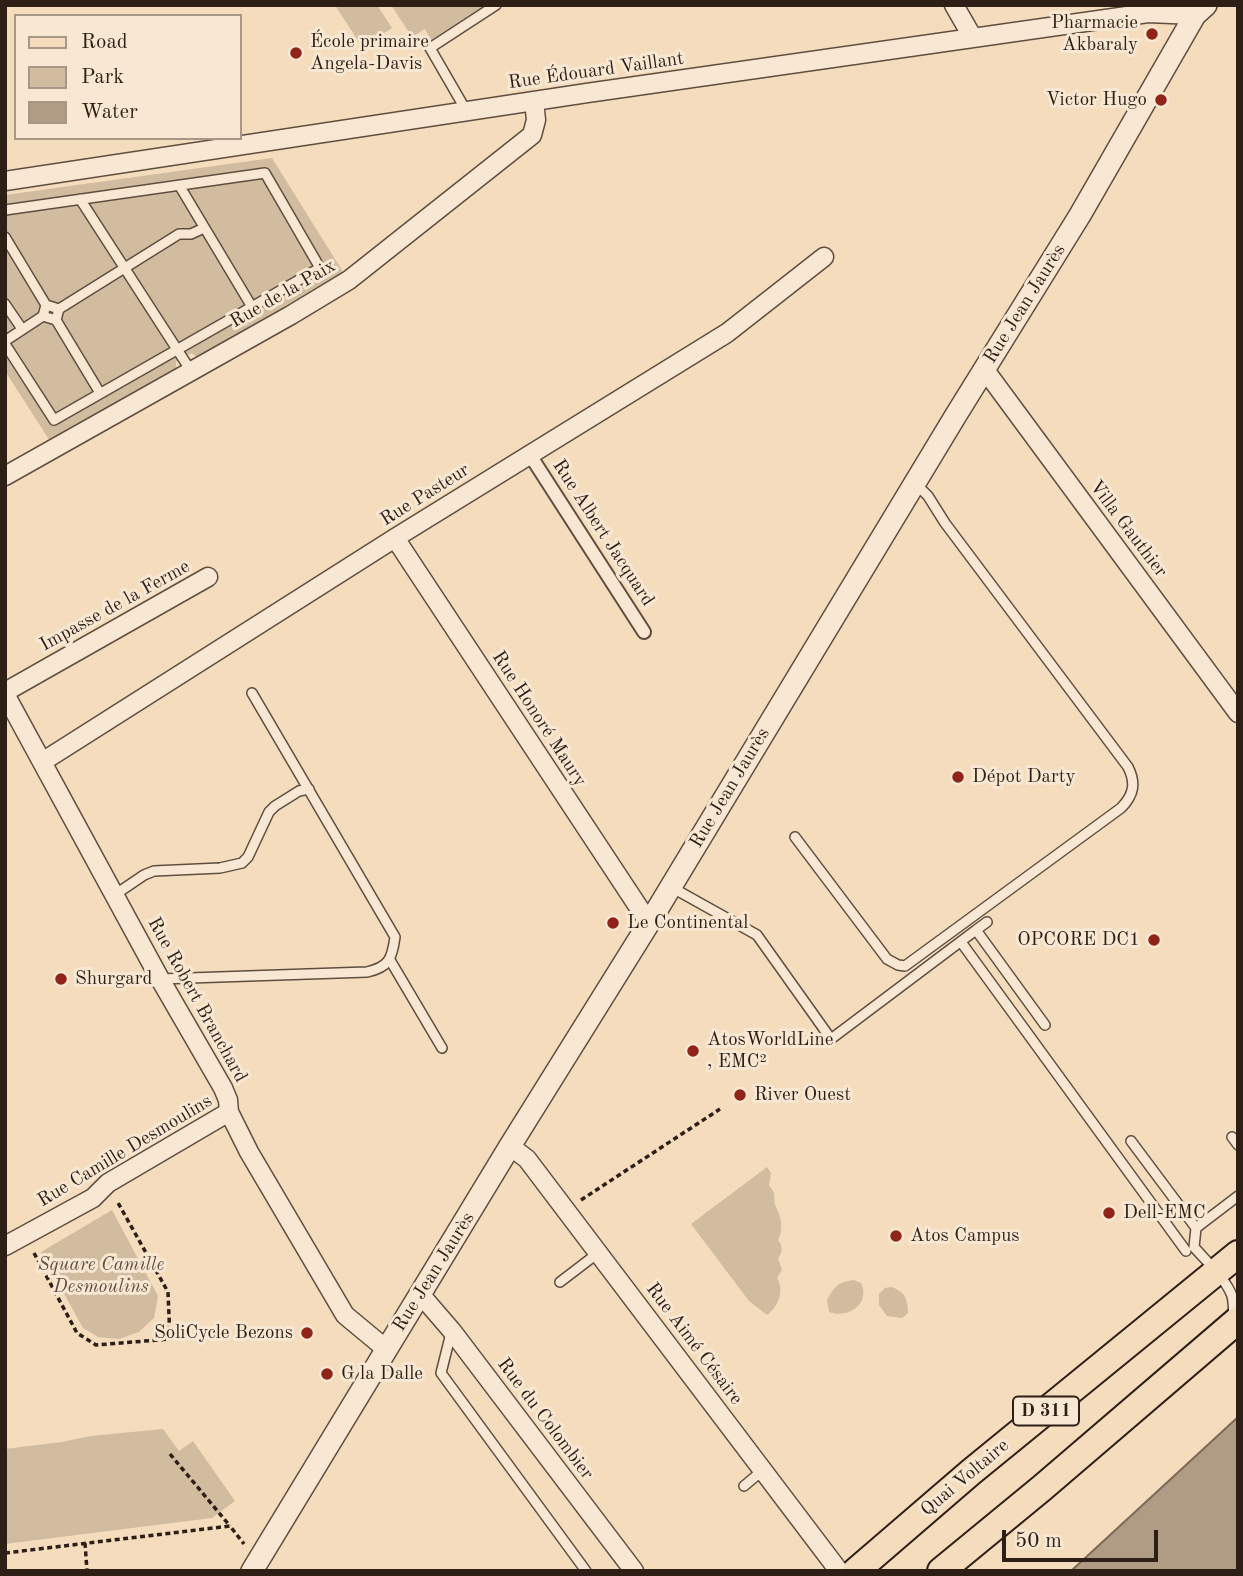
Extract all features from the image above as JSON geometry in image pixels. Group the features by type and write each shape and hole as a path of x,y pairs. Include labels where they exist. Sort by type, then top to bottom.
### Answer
{"main road":[{"name":"Quai Voltaire","path":"856,1571 971,1472 1238,1254"},
{"name":"D 311","path":"941,1571 1236,1322"}],"street":[{"path":"954,5 973,38"},
{"name":"Rue Édouard Vaillant","path":"5,181 534,101 1148,13 1195,9"},
{"name":"Rue Jean Jaurès","path":"252,1571 1080,215 1195,9"},
{"name":"Rue de la Paix","path":"5,476 349,280 532,135 536,120 534,101"},
{"name":"Rue Pasteur","path":"42,762 395,538 727,333 824,257"},
{"name":"Villa Gauthier","path":"985,370 1238,713"},
{"name":"Rue Albert Jacquard","path":"530,454 644,632"},
{"name":"Rue Honoré Maury","path":"395,538 649,923"},
{"name":"Impasse de la Ferme","path":"5,693 208,577"},
{"name":"Rue Robert Branchard","path":"5,693 160,979 223,1088 229,1112 249,1152 345,1315 386,1349"},
{"name":"Rue Camille Desmoulins","path":"5,1246 93,1198 108,1183 229,1112"},
{"name":"Rue Aimé Césaire","path":"510,1146 527,1159 839,1571"},
{"name":"Rue du Colombier","path":"421,1295 452,1331 628,1569"}],"lane":[{"path":"467,111 430,48 496,5"},
{"path":"5,210 265,173 320,268 54,420 5,342 43,316 46,305"},
{"path":"179,185 252,307"},
{"path":"80,199 191,371"},
{"path":"56,320 59,309 124,268 179,234 191,234 204,228"},
{"path":"5,237 46,305 59,309"},
{"path":"5,304 22,330"},
{"path":"43,316 56,320 100,393"},
{"path":"795,836 887,958 905,966 1121,808 1133,790 1132,774 1128,767 945,523 928,496 915,483"},
{"path":"160,979 368,972 380,969 390,960 396,937 252,693"},
{"path":"116,894 154,871 220,868 242,863 248,857 269,812 299,791 309,789"},
{"path":"671,887 757,935 831,1039 987,922"},
{"path":"976,930 1045,1024"},
{"path":"961,942 1186,1251"},
{"path":"390,960 442,1048"},
{"path":"1131,1141 1196,1228 1194,1247 1230,1292 1236,1322"},
{"path":"1196,1228 1238,1196"},
{"path":"560,1282 598,1253"},
{"path":"452,1331 441,1373 586,1571"},
{"path":"744,1486 763,1470"}],"path":[{"path":"566,1211 720,1109"},
{"path":"24,1236 77,1333 96,1345 170,1339 168,1292 108,1183"},
{"path":"170,1454 244,1544"},
{"path":"5,1553 230,1526"},
{"path":"85,1543 87,1571"}],"green space":[{"path":"335,5 377,5 392,28 362,47"},
{"path":"391,5 485,5 431,40 425,29 412,37"},
{"path":"272,158 343,272 197,357 191,353 176,362 176,369 50,441 5,371 5,195"},
{"path":"767,1167 771,1173 769,1186 774,1194 781,1223 778,1240 782,1249 778,1258 782,1270 777,1278 779,1298 767,1315 749,1301 691,1224"},
{"name":"Square Camille Desmoulins","path":"112,1210 158,1296 154,1318 139,1332 119,1339 98,1337 83,1328 41,1252"},
{"path":"854,1280 861,1283 863,1297 860,1303 850,1311 836,1314 829,1312 827,1300 834,1289 844,1282"},
{"path":"891,1287 900,1291 906,1300 908,1313 902,1318 887,1316 879,1305 879,1294 885,1288"},
{"path":"163,1429 179,1451 193,1441 235,1501 212,1518 5,1544 5,1449"}],"water":[{"path":"1238,1417 1238,1571 1071,1571"}],"place":[{"name":"Pharmacie Akbaraly","path":"1152,34"},
{"name":"École primaire Angela-Davis","path":"296,53"},
{"name":"Victor Hugo","path":"1161,100"},
{"name":"Dépot Darty","path":"958,777"},
{"name":"Le Continental","path":"613,923"},
{"name":"OPCORE DC1","path":"1154,940"},
{"name":"Shurgard","path":"61,979"},
{"name":"AtosWorldLine , EMC²","path":"693,1051"},
{"name":"River Ouest","path":"740,1095"},
{"name":"Dell-EMC","path":"1109,1213"},
{"name":"Atos Campus","path":"896,1236"},
{"name":"SoliCycle Bezons","path":"307,1333"},
{"name":"G la Dalle","path":"327,1374"}]}
